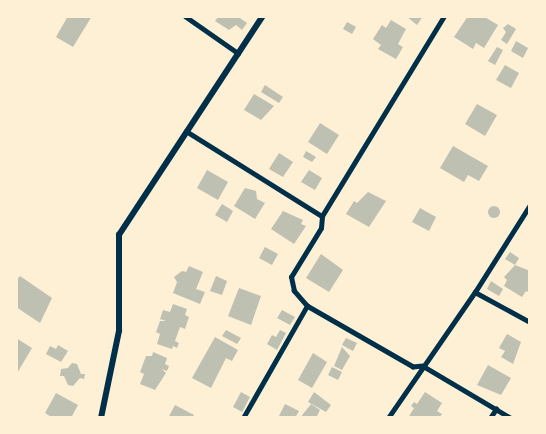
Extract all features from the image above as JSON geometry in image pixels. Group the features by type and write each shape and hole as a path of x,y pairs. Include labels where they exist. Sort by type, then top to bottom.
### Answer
{"street":[{"path":"186,16 238,53"},
{"path":"101,418 119,331 118,235 262,16"},
{"path":"444,16 322,216 321,228 291,277 294,291 307,306 413,367 423,366 511,418"},
{"path":"186,130 322,216"},
{"path":"388,418 475,292 530,205"},
{"path":"475,292 530,322"},
{"path":"244,418 307,306"},
{"path":"490,418 496,409"}],"building":[{"path":"68,16 92,16 73,47 56,37"},
{"path":"219,16 237,16 247,23 242,30 236,25 229,30 215,21"},
{"path":"406,16 423,16 417,25"},
{"path":"468,16 483,16 498,25 484,48 476,43 473,49 454,37"},
{"path":"391,20 406,29 398,44 403,47 396,59 378,49 381,45 373,39 382,25 386,28"},
{"path":"347,22 356,27 352,34 343,29"},
{"path":"508,24 516,29 507,44 501,40 506,32 503,28"},
{"path":"516,41 528,48 523,58 511,51"},
{"path":"497,47 503,50 495,65 488,61"},
{"path":"505,65 519,73 511,88 496,80"},
{"path":"265,85 283,97 279,103 261,92"},
{"path":"254,94 274,106 261,120 244,110"},
{"path":"477,104 497,115 485,136 465,124"},
{"path":"320,123 339,135 327,154 308,142"},
{"path":"453,146 488,166 479,181 468,175 464,182 440,168"},
{"path":"306,151 316,157 312,162 303,157"},
{"path":"279,153 293,162 283,177 269,169"},
{"path":"207,170 228,182 218,200 197,188"},
{"path":"309,170 322,178 315,190 301,182"},
{"path":"245,188 256,191 257,199 265,203 255,219 234,206"},
{"path":"368,192 386,201 369,227 346,214 354,201 357,203"},
{"path":"222,204 233,211 227,222 215,215"},
{"path":"494,206 500,212 494,218 488,212"},
{"path":"420,208 436,217 429,231 412,222"},
{"path":"283,211 303,220 301,224 306,226 294,244 271,229"},
{"path":"265,247 278,254 272,265 259,258"},
{"path":"510,252 519,258 515,265 505,259"},
{"path":"321,254 343,270 329,292 306,278"},
{"path":"515,265 530,271 530,293 526,291 522,297 504,286 507,280 504,277"},
{"path":"189,266 203,272 196,289 205,292 200,304 173,293 177,282 174,277 182,271 186,272"},
{"path":"20,276 52,298 40,323 16,307 16,281"},
{"path":"216,276 227,281 222,295 210,291"},
{"path":"491,281 503,289 499,296 487,289"},
{"path":"239,288 261,296 251,325 228,316"},
{"path":"173,304 187,309 185,315 189,317 185,329 180,327 175,341 179,343 177,348 173,346 172,349 157,344 160,334 156,332 160,321 166,321 160,319 163,310 170,312"},
{"path":"282,310 295,317 290,325 277,318"},
{"path":"226,330 241,338 237,344 222,336"},
{"path":"280,330 286,333 277,350 267,344 272,335 276,337"},
{"path":"507,334 521,342 513,364 501,357 505,351 499,348"},
{"path":"215,337 238,350 232,361 226,358 211,388 192,378"},
{"path":"16,338 32,348 16,375"},
{"path":"346,338 357,343 353,351 342,345"},
{"path":"58,345 68,351 61,362 46,354 50,346 56,349"},
{"path":"342,347 350,356 342,370 334,366"},
{"path":"153,352 167,358 165,364 169,366 167,371 162,369 166,373 155,390 140,384 144,374 140,372 146,356 152,356"},
{"path":"313,353 327,362 312,388 298,380"},
{"path":"72,363 77,364 81,374 85,374 84,379 80,378 73,386 68,385 64,376 60,376 61,369 68,368"},
{"path":"488,365 511,378 501,395 477,385"},
{"path":"332,367 342,372 338,380 328,375"},
{"path":"241,392 250,397 242,412 233,407"},
{"path":"314,392 331,405 326,412 308,402"},
{"path":"425,392 442,403 437,411 442,414 439,418 408,418 414,408 411,406 414,402 417,404"},
{"path":"56,393 78,405 71,418 53,418 45,413"},
{"path":"285,404 299,411 295,418 278,418"},
{"path":"311,404 320,410 316,418 300,418"},
{"path":"175,405 194,415 192,418 168,418"}]}
